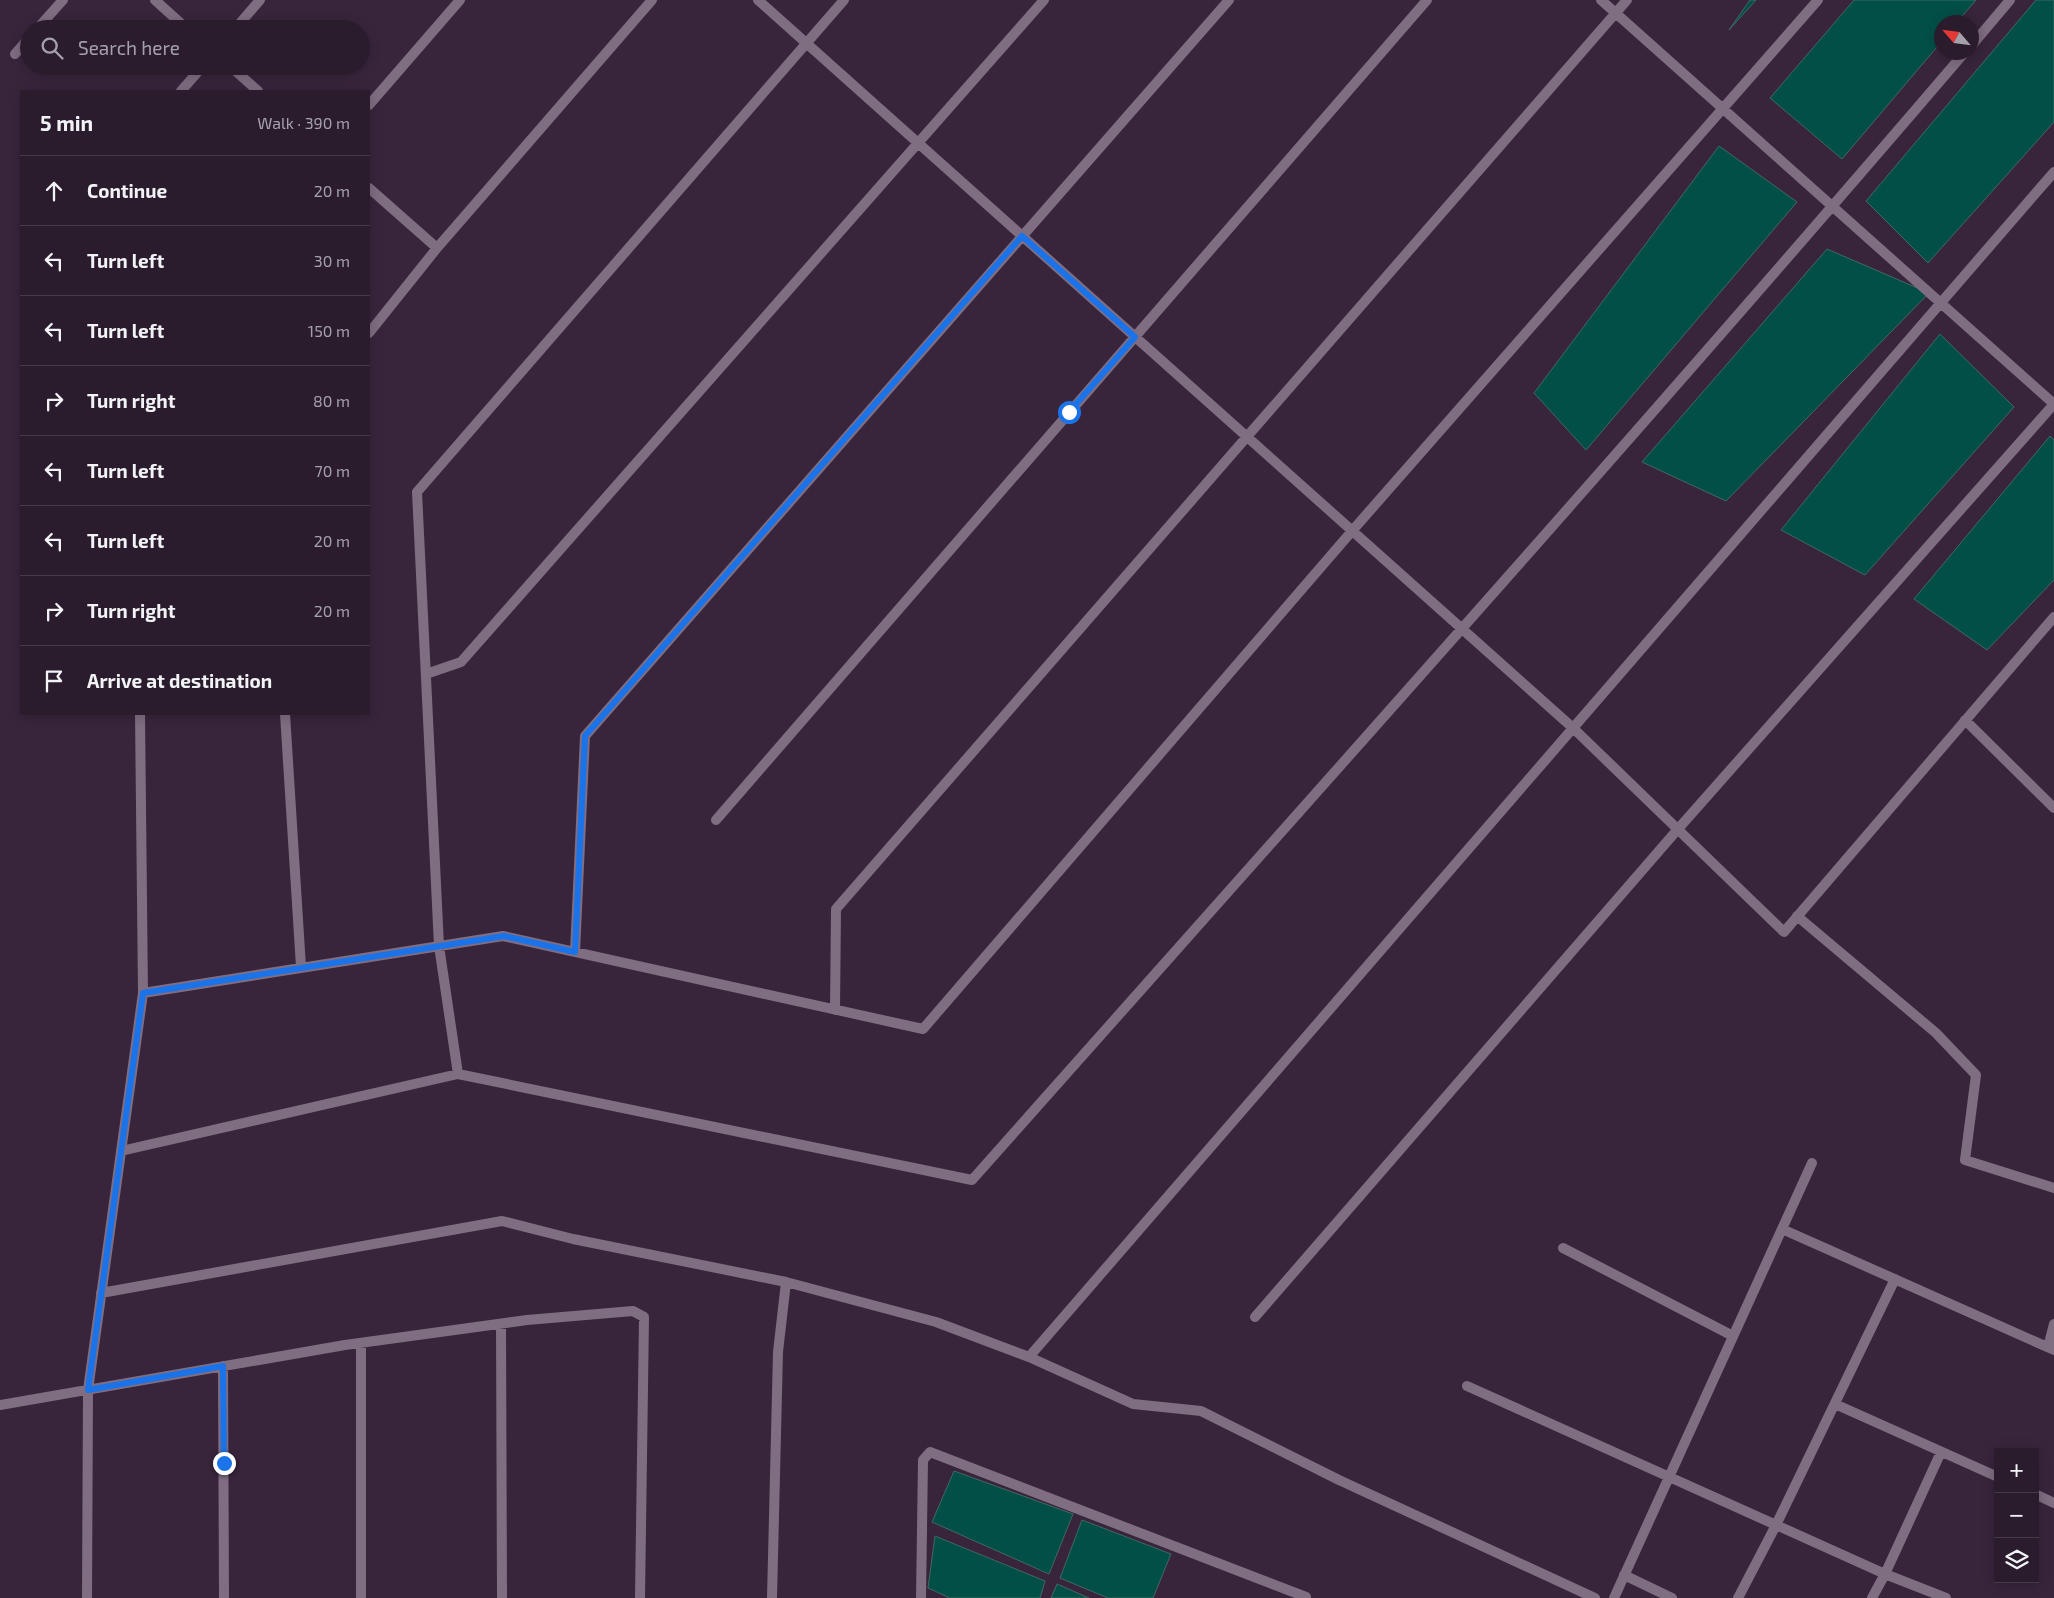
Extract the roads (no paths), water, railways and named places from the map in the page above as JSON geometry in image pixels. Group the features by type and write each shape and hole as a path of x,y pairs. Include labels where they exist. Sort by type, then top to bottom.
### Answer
{"street":[{"path":"45,20 63,0"},
{"path":"155,0 177,20"},
{"path":"243,20 260,0"},
{"path":"370,104 460,0"},
{"path":"370,332 437,248 652,0"},
{"path":"758,0 1573,728 1784,932 2054,617"},
{"path":"458,1074 439,946 417,492 844,0"},
{"path":"426,674 461,662 1044,0"},
{"path":"575,952 585,736 1229,0"},
{"path":"716,820 1427,0"},
{"path":"1255,1317 1678,829 2054,404 1601,0"},
{"path":"835,1010 836,909 1627,0"},
{"path":"143,993 504,936 923,1029 1352,531 1818,0"},
{"path":"1979,37 2010,0"},
{"path":"15,54 20,48"},
{"path":"121,1151 458,1074 972,1180 1462,629 1833,206 1958,60"},
{"path":"182,90 195,75"},
{"path":"240,75 257,90"},
{"path":"1029,1357 2054,172"},
{"path":"370,189 437,248"},
{"path":"87,1598 88,1390 143,993 140,715"},
{"path":"285,715 301,967"},
{"path":"1965,720 2054,808"},
{"path":"1797,916 1936,1033 1976,1075 1965,1160 2054,1188"},
{"path":"1614,1598 1812,1163"},
{"path":"101,1293 502,1221 573,1239 786,1282 936,1322 1029,1357 1133,1404 1201,1411 1339,1480 1595,1598"},
{"path":"1782,1228 2051,1348 2054,1324"},
{"path":"1563,1248 1733,1336"},
{"path":"1738,1598 1776,1525 1895,1279"},
{"path":"772,1598 778,1352 786,1282"},
{"path":"0,1405 361,1343 527,1320 633,1311 644,1317 640,1598"},
{"path":"501,1324 502,1598"},
{"path":"361,1343 361,1598"},
{"path":"223,1366 224,1598"},
{"path":"1467,1386 1885,1574 1946,1598"},
{"path":"1834,1404 1994,1476"},
{"path":"922,1598 923,1460 930,1452 1306,1597"},
{"path":"1872,1598 1941,1452"},
{"path":"2039,1496 2054,1503"},
{"path":"1624,1575 1672,1598"}]}
